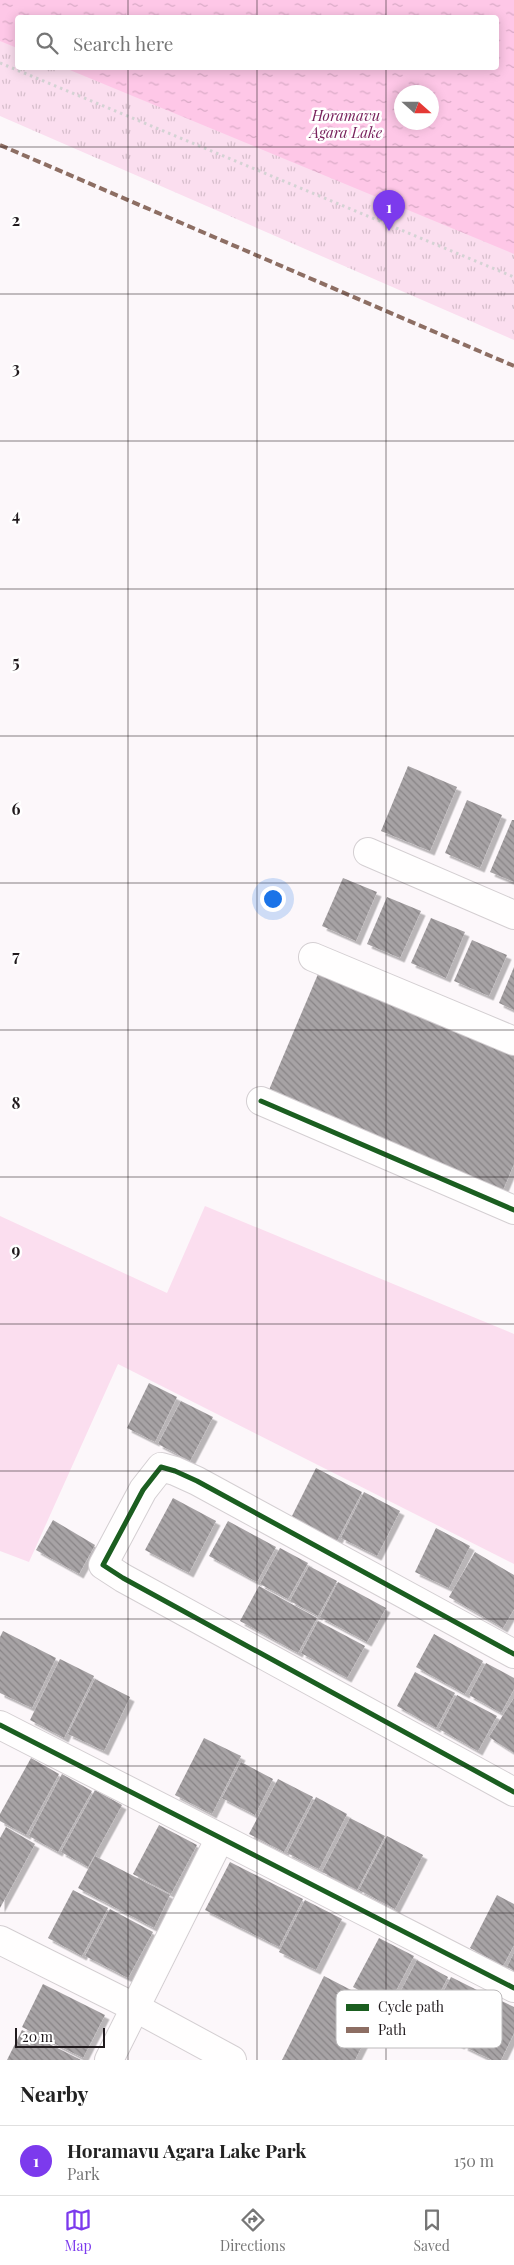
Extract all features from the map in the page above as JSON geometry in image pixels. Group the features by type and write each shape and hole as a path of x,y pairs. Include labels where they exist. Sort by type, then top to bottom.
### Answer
{"street":[{"path":"368,852 514,915"},
{"path":"313,957 514,1041"},
{"path":"261,1101 514,1210"},
{"path":"514,1654 197,1481 175,1471 160,1467 143,1490 103,1565 123,1578 514,1792"},
{"path":"0,1725 514,1988"},
{"path":"108,2060 136,2008 220,1838"},
{"path":"0,1940 136,2008 232,2060"}],"path":[{"path":"0,63 15,69"},
{"path":"17,70 514,277"}],"green space":[{"path":"0,0 514,0 514,340 0,116"},
{"path":"205,1206 514,1334 514,1564 118,1364 29,1562 0,1551 0,1216 167,1293"}],"water":[{"name":"Horamavu Agara Lake","path":"0,0 514,0 514,254 70,70 499,70 499,15 15,15 15,47 0,41"}],"building":[{"path":"408,766 457,787 430,851 381,831"},
{"path":"467,800 502,815 480,868 445,853"},
{"path":"512,820 514,820 514,882 490,872"},
{"path":"343,878 377,892 356,941 322,926"},
{"path":"387,897 421,911 400,958 367,944"},
{"path":"431,918 465,932 446,978 411,963"},
{"path":"472,940 507,955 489,996 454,981"},
{"path":"321,967 514,1049 514,1164 500,1197 266,1097"},
{"path":"514,967 514,1010 499,1003"},
{"path":"149,1383 177,1397 155,1442 127,1428"},
{"path":"181,1401 213,1417 190,1461 158,1444"},
{"path":"316,1468 362,1492 337,1541 291,1518"},
{"path":"364,1492 400,1511 377,1556 341,1538"},
{"path":"173,1498 216,1521 189,1573 145,1550"},
{"path":"53,1520 95,1545 79,1574 36,1550"},
{"path":"228,1521 276,1547 257,1582 209,1556"},
{"path":"436,1528 470,1546 449,1588 415,1572"},
{"path":"280,1548 308,1563 288,1599 260,1584"},
{"path":"475,1552 514,1575 514,1609 503,1628 449,1597"},
{"path":"309,1566 337,1581 318,1616 290,1601"},
{"path":"338,1582 386,1608 367,1642 320,1617"},
{"path":"259,1586 317,1618 298,1653 240,1621"},
{"path":"318,1621 365,1646 347,1678 301,1653"},
{"path":"3,1631 56,1658 32,1708 0,1693 0,1637"},
{"path":"434,1634 483,1661 465,1694 416,1667"},
{"path":"60,1659 94,1676 64,1738 30,1720"},
{"path":"486,1663 514,1678 514,1689 501,1713 469,1695"},
{"path":"415,1672 455,1693 436,1728 397,1706"},
{"path":"95,1679 130,1697 104,1751 68,1734"},
{"path":"457,1695 497,1716 478,1751 439,1729"},
{"path":"514,1698 514,1753 489,1737"},
{"path":"204,1738 241,1756 212,1814 175,1795"},
{"path":"31,1758 59,1774 26,1835 0,1821 0,1814"},
{"path":"241,1762 273,1779 255,1815 222,1798"},
{"path":"62,1774 92,1791 58,1852 29,1836"},
{"path":"278,1779 313,1797 284,1852 249,1834"},
{"path":"95,1790 122,1805 88,1867 61,1852"},
{"path":"316,1797 347,1814 319,1869 287,1853"},
{"path":"350,1818 385,1836 357,1890 322,1872"},
{"path":"159,1825 197,1845 171,1894 133,1874"},
{"path":"6,1827 35,1844 0,1908 0,1838"},
{"path":"387,1836 423,1855 395,1909 359,1890"},
{"path":"95,1856 170,1895 154,1928 78,1888"},
{"path":"230,1862 303,1899 279,1947 205,1910"},
{"path":"73,1890 108,1908 82,1956 48,1938"},
{"path":"497,1895 514,1904 514,1945 503,1966 470,1948"},
{"path":"305,1900 342,1919 316,1970 279,1952"},
{"path":"110,1909 153,1932 128,1978 85,1956"},
{"path":"379,1938 414,1956 396,1990 359,1990 353,1987"},
{"path":"514,1953 514,1971 507,1967"},
{"path":"417,1960 448,1977 441,1990 401,1990"},
{"path":"324,1976 351,1990 336,1990 336,2048 361,2048 355,2060 282,2060"},
{"path":"451,1977 477,1990 444,1990"},
{"path":"43,1984 105,2015 83,2058 22,2027"},
{"path":"502,2001 514,2007 514,2033 501,2060 492,2060 467,2048 502,2048"},
{"path":"22,2030 81,2060 7,2060"}],"marked path":[{"path":"0,145 514,366"}],"cycle path":[{"path":"261,1101 514,1210"},
{"path":"514,1654 197,1481 161,1467 143,1490 103,1565 123,1578 514,1792"},
{"path":"0,1725 514,1988"}],"place":[{"name":"Horamavu Agara Lake Park","path":"389,231"}]}
